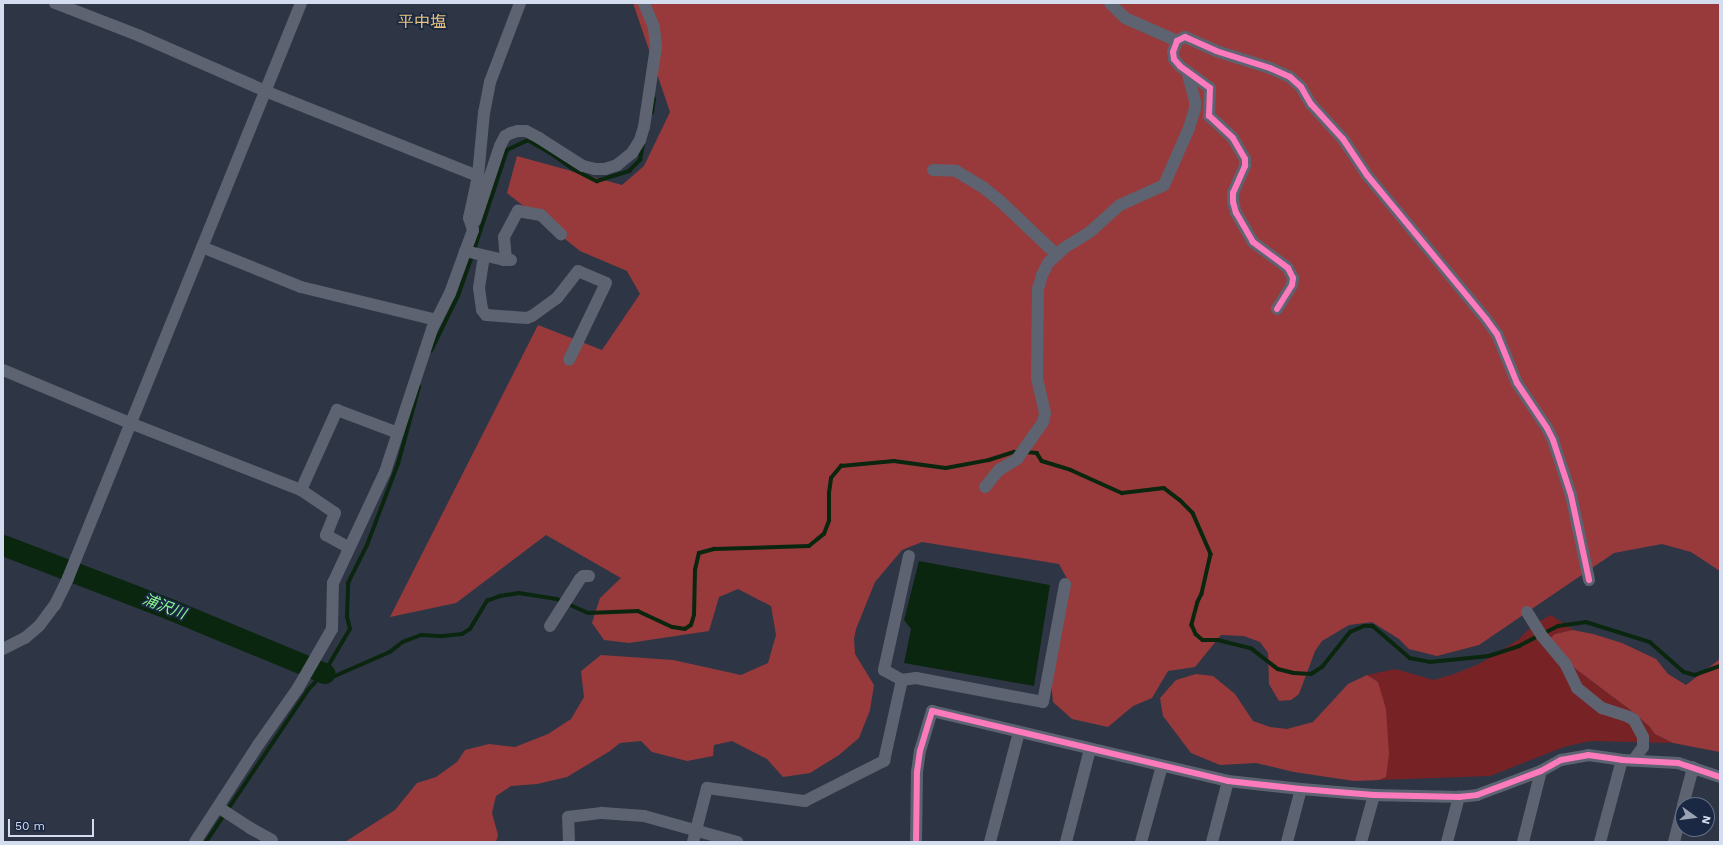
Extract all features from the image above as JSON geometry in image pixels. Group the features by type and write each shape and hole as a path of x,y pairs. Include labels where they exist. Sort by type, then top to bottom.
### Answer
{"street":[{"path":"55,3 140,36 265,91 478,176"},
{"path":"3,649 25,638 39,626 55,605 68,578 301,3"},
{"path":"472,230 469,218 478,176 484,113 490,82 520,3"},
{"path":"196,842 311,666 332,629 333,583 385,472 436,320 450,293 500,146 505,136 518,131 526,132 539,138 583,166 595,169 605,169 617,165 632,153 640,140 644,128 656,47 654,27 644,3"},
{"path":"1110,3 1125,18 1177,41"},
{"path":"1276,309 1292,285 1293,278 1288,268 1252,242 1236,213 1233,202 1233,193 1245,166 1245,159 1233,138 1210,116 1210,88 1174,59 1173,52 1177,41 1186,37 1216,50 1238,56 1290,77 1301,87 1311,104 1343,139 1372,180 1486,319 1497,334 1517,383 1547,428 1553,440 1571,495 1589,580"},
{"path":"985,486 999,470 1018,459 1043,422 1045,413 1037,379 1038,289 1042,275 1048,263 1064,248 1091,231 1120,205 1164,185 1189,128 1195,108 1195,101 1187,71"},
{"path":"933,170 956,171 984,188 999,200 1057,255"},
{"path":"465,251 509,260 504,237 518,211 541,215 561,234"},
{"path":"202,247 301,287 436,320"},
{"path":"484,256 479,288 482,310 486,315 528,318 557,298 578,271 606,283 568,360"},
{"path":"3,370 130,423 301,490 335,513 326,535 349,548"},
{"path":"301,490 337,410 398,433"},
{"path":"909,556 884,670 902,680 916,678 1043,702 1065,584"},
{"path":"550,626 580,579 583,576 590,576"},
{"path":"1527,612 1542,636 1566,663 1578,688 1602,708 1634,720 1643,738 1643,747 1627,760 1600,842"},
{"path":"694,836 707,788 805,801 884,761 902,680"},
{"path":"916,842 917,772 920,751 932,711 1228,781 1301,789 1374,795 1459,797 1477,795 1541,771 1561,760 1588,755 1627,760 1678,763 1720,777"},
{"path":"990,842 1019,732"},
{"path":"1066,842 1090,749"},
{"path":"1141,842 1162,766"},
{"path":"1685,797 1693,767"},
{"path":"1523,842 1541,771"},
{"path":"1212,842 1228,781"},
{"path":"1287,842 1301,789"},
{"path":"1361,842 1374,795"},
{"path":"1447,842 1459,797"},
{"path":"218,807 250,828 272,840"},
{"path":"569,842 568,818 602,813 644,816 694,836 737,842"}],"shaded area":[{"path":"633,3 1720,3 1720,571 1691,552 1662,544 1614,553 1479,645 1437,656 1409,649 1399,639 1372,622 1349,625 1322,641 1315,651 1299,694 1291,700 1279,701 1269,684 1268,653 1260,642 1244,636 1221,635 1195,667 1168,671 1152,698 1133,706 1108,727 1072,719 1053,702 1050,671 1070,584 1059,564 922,542 902,550 875,582 856,629 854,639 855,654 874,685 870,710 859,738 839,755 810,773 783,777 767,759 732,741 714,745 713,756 687,761 652,752 641,741 620,743 610,751 567,777 537,784 511,786 496,796 492,813 498,835 496,842 345,842 395,810 417,783 436,777 457,762 465,750 489,744 515,747 548,734 571,719 584,697 581,671 601,655 673,660 741,675 768,663 776,635 771,606 738,589 719,597 709,631 629,643 604,640 592,623 600,598 621,578 546,535 456,603 390,617 538,325 602,350 640,294 627,271 580,251 507,193 517,156 622,185 644,166 670,112"},
{"path":"919,561 1050,585 1034,686 904,663 911,629 904,620"},
{"path":"1551,615 1573,630 1555,634 1552,651 1633,712 1649,726 1655,734 1673,743 1590,741 1564,747 1490,776 1379,780 1386,777 1378,682 1367,675 1395,669 1434,680 1454,674 1479,664 1518,640 1533,625"},
{"path":"1573,630 1593,634 1622,643 1656,659 1668,674 1686,685 1720,659 1720,752 1673,743 1655,734 1649,726 1633,712 1552,651 1548,640 1555,634"},
{"path":"1196,674 1213,676 1235,694 1253,721 1270,727 1287,729 1313,722 1348,684 1367,675 1378,682 1386,709 1389,754 1386,777 1379,780 1354,781 1294,772 1256,763 1220,765 1191,753 1163,716 1160,698 1176,680"}],"waterway":[{"path":"652,113 654,99"},
{"path":"474,250 507,150 528,140 549,152 573,169 597,181 629,171 640,160 643,144"},
{"path":"431,351 458,296 472,256"},
{"path":"206,842 308,690 324,673 350,629 347,617 348,583 367,545 398,464 419,387"},
{"path":"324,673 335,676 390,652 403,642 421,635 443,636 462,634 470,629 487,601 500,596 519,593 557,599 588,613 638,611 673,627 685,629 691,625 694,615 695,570 699,553 714,549 809,546 824,534 829,521 829,493 831,478 841,466 894,461 946,468 989,460 1014,452 1019,452"},
{"path":"1025,452 1037,453 1042,461 1071,470 1122,493 1164,488 1180,500 1193,513 1211,554 1202,594 1198,602 1192,625 1196,634 1203,640 1218,640 1251,648 1278,669 1294,673 1311,674 1322,667 1350,632 1364,626 1373,626 1410,658 1430,662 1489,656 1519,646 1558,626 1586,622 1650,642 1684,672 1695,675 1720,666"},
{"name":"浦沢川","path":"3,545 172,610 324,673"}],"cycle path":[{"path":"1277,309 1292,285 1293,278 1288,268 1253,242 1236,213 1233,202 1233,193 1245,166 1245,159 1233,138 1209,116 1210,88 1180,66 1174,59 1173,52 1177,41 1185,37 1216,51 1270,68 1290,77 1301,87 1311,104 1343,139 1367,175 1486,319 1497,334 1517,383 1547,428 1553,440 1571,495 1589,580"},
{"path":"916,842 917,772 920,751 932,711 1228,781 1301,789 1374,795 1459,797 1477,795 1541,771 1561,760 1588,755 1622,760 1678,763 1720,777"}],"district":[{"name":"平中塩","path":"422,22"}]}
